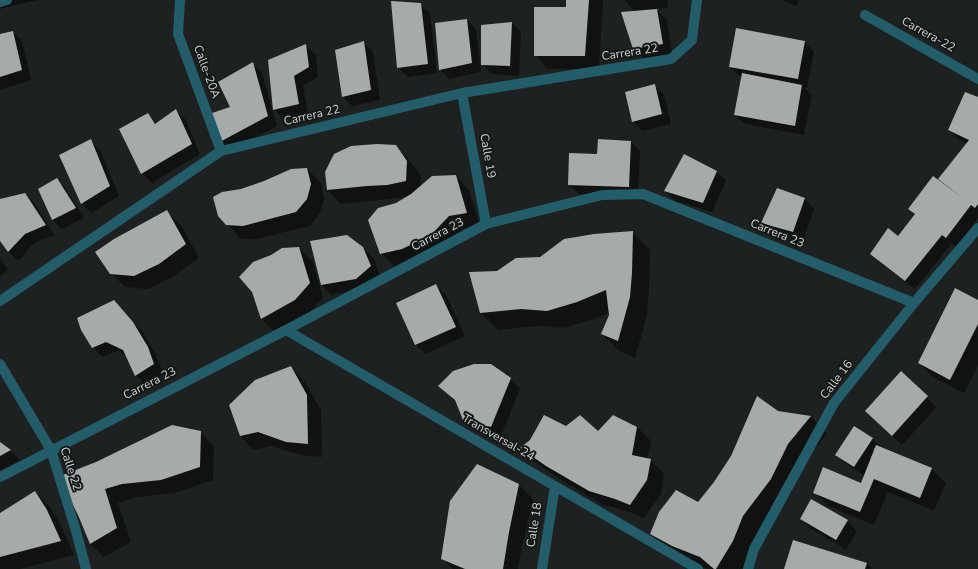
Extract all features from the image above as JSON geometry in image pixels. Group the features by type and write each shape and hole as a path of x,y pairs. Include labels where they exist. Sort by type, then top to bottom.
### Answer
{"street":[{"path":"0,2 7,0"},
{"name":"Calle-20A","path":"181,0 178,34 221,151"},
{"name":"Carrera 22","path":"0,301 221,151 462,93 671,59 692,40 697,0"},
{"name":"Carrera-22","path":"865,15 978,78"},
{"name":"Calle 19","path":"462,93 486,224"},
{"name":"Carrera 23","path":"0,477 286,330 486,224 602,195 643,194 914,303"},
{"name":"Calle 16","path":"748,569 754,549 834,403 914,303 978,228"},
{"name":"Transversal-24","path":"286,330 698,569"},
{"name":"Calle 22","path":"0,364 51,450 86,569"},
{"name":"Calle 18","path":"542,569 555,486"}],"building":[{"path":"566,0 589,0 585,56 534,56 534,7 566,7"},
{"path":"391,1 421,3 428,64 397,68"},
{"path":"657,9 663,44 633,49 621,12"},
{"path":"467,19 472,63 439,70 435,23"},
{"path":"512,22 510,66 481,65 481,25"},
{"path":"736,28 805,41 798,79 729,67"},
{"path":"13,31 22,70 0,77 0,34"},
{"path":"364,41 371,90 342,97 335,50"},
{"path":"306,44 309,67 294,76 299,104 273,110 268,60"},
{"path":"253,62 268,116 218,143 209,114 230,107 218,82"},
{"path":"742,73 802,85 795,126 734,115"},
{"path":"655,84 662,114 632,122 625,92"},
{"path":"965,92 978,97 978,204 975,208 971,205 946,238 942,235 905,281 870,254 888,228 898,236 915,214 908,209 933,176 963,198 938,179 969,140 948,130"},
{"path":"176,109 192,144 141,174 119,129 148,113 155,124"},
{"path":"91,139 110,186 81,204 59,155"},
{"path":"598,139 631,141 629,187 568,185 569,153 597,154"},
{"path":"377,144 396,145 407,161 406,181 387,185 327,190 325,172 334,154 351,146"},
{"path":"684,154 717,171 703,203 664,191"},
{"path":"307,168 311,184 307,199 296,212 243,226 226,225 218,216 213,197 222,192 241,189 291,169"},
{"path":"456,175 467,213 449,216 431,235 402,249 380,254 368,220 378,208 396,203 411,194 432,176"},
{"path":"57,178 76,208 52,220 38,189"},
{"path":"777,188 805,198 793,232 761,223"},
{"path":"25,193 46,225 25,234 8,252 0,241 0,199"},
{"path":"167,210 186,244 159,264 134,276 110,274 95,252 114,239"},
{"path":"633,231 630,297 618,341 601,334 609,315 606,290 577,302 547,311 521,309 480,313 469,272 497,271 516,258 540,257 564,239 594,234"},
{"path":"347,235 363,247 371,266 356,279 321,285 310,241"},
{"path":"299,247 310,283 295,300 261,319 252,292 239,277 253,262 271,255 282,248"},
{"path":"436,284 456,327 415,345 396,303"},
{"path":"955,288 978,300 978,324 950,380 918,363"},
{"path":"114,300 133,322 148,347 154,364 135,376 123,350 106,342 92,348 81,330 77,318"},
{"path":"474,364 491,364 511,378 491,427 463,420 455,400 438,386 453,371"},
{"path":"291,366 307,395 308,444 286,442 258,432 240,436 229,405 255,380"},
{"path":"901,371 928,396 892,436 865,411"},
{"path":"757,396 778,411 811,416 788,444 771,479 743,516 733,541 716,569 714,569 700,557 672,546 650,534 659,512 676,490 698,502 714,482 731,456"},
{"path":"544,415 566,426 580,415 598,431 613,415 637,427 632,455 651,459 647,480 630,505 589,491 546,466 520,448 530,440"},
{"path":"172,425 201,431 200,467 161,480 122,484 105,489 117,528 90,544 66,491 63,475 96,462"},
{"path":"854,426 873,438 854,467 835,455"},
{"path":"0,442 11,450 0,456"},
{"path":"876,445 932,468 920,498 874,479 860,512 813,493 823,467 861,483"},
{"path":"477,464 519,484 503,569 465,569 441,559 450,501"},
{"path":"35,491 47,510 61,541 0,557 0,513"},
{"path":"811,499 848,520 836,540 800,519"},
{"path":"793,540 867,563 865,569 784,569"}]}
